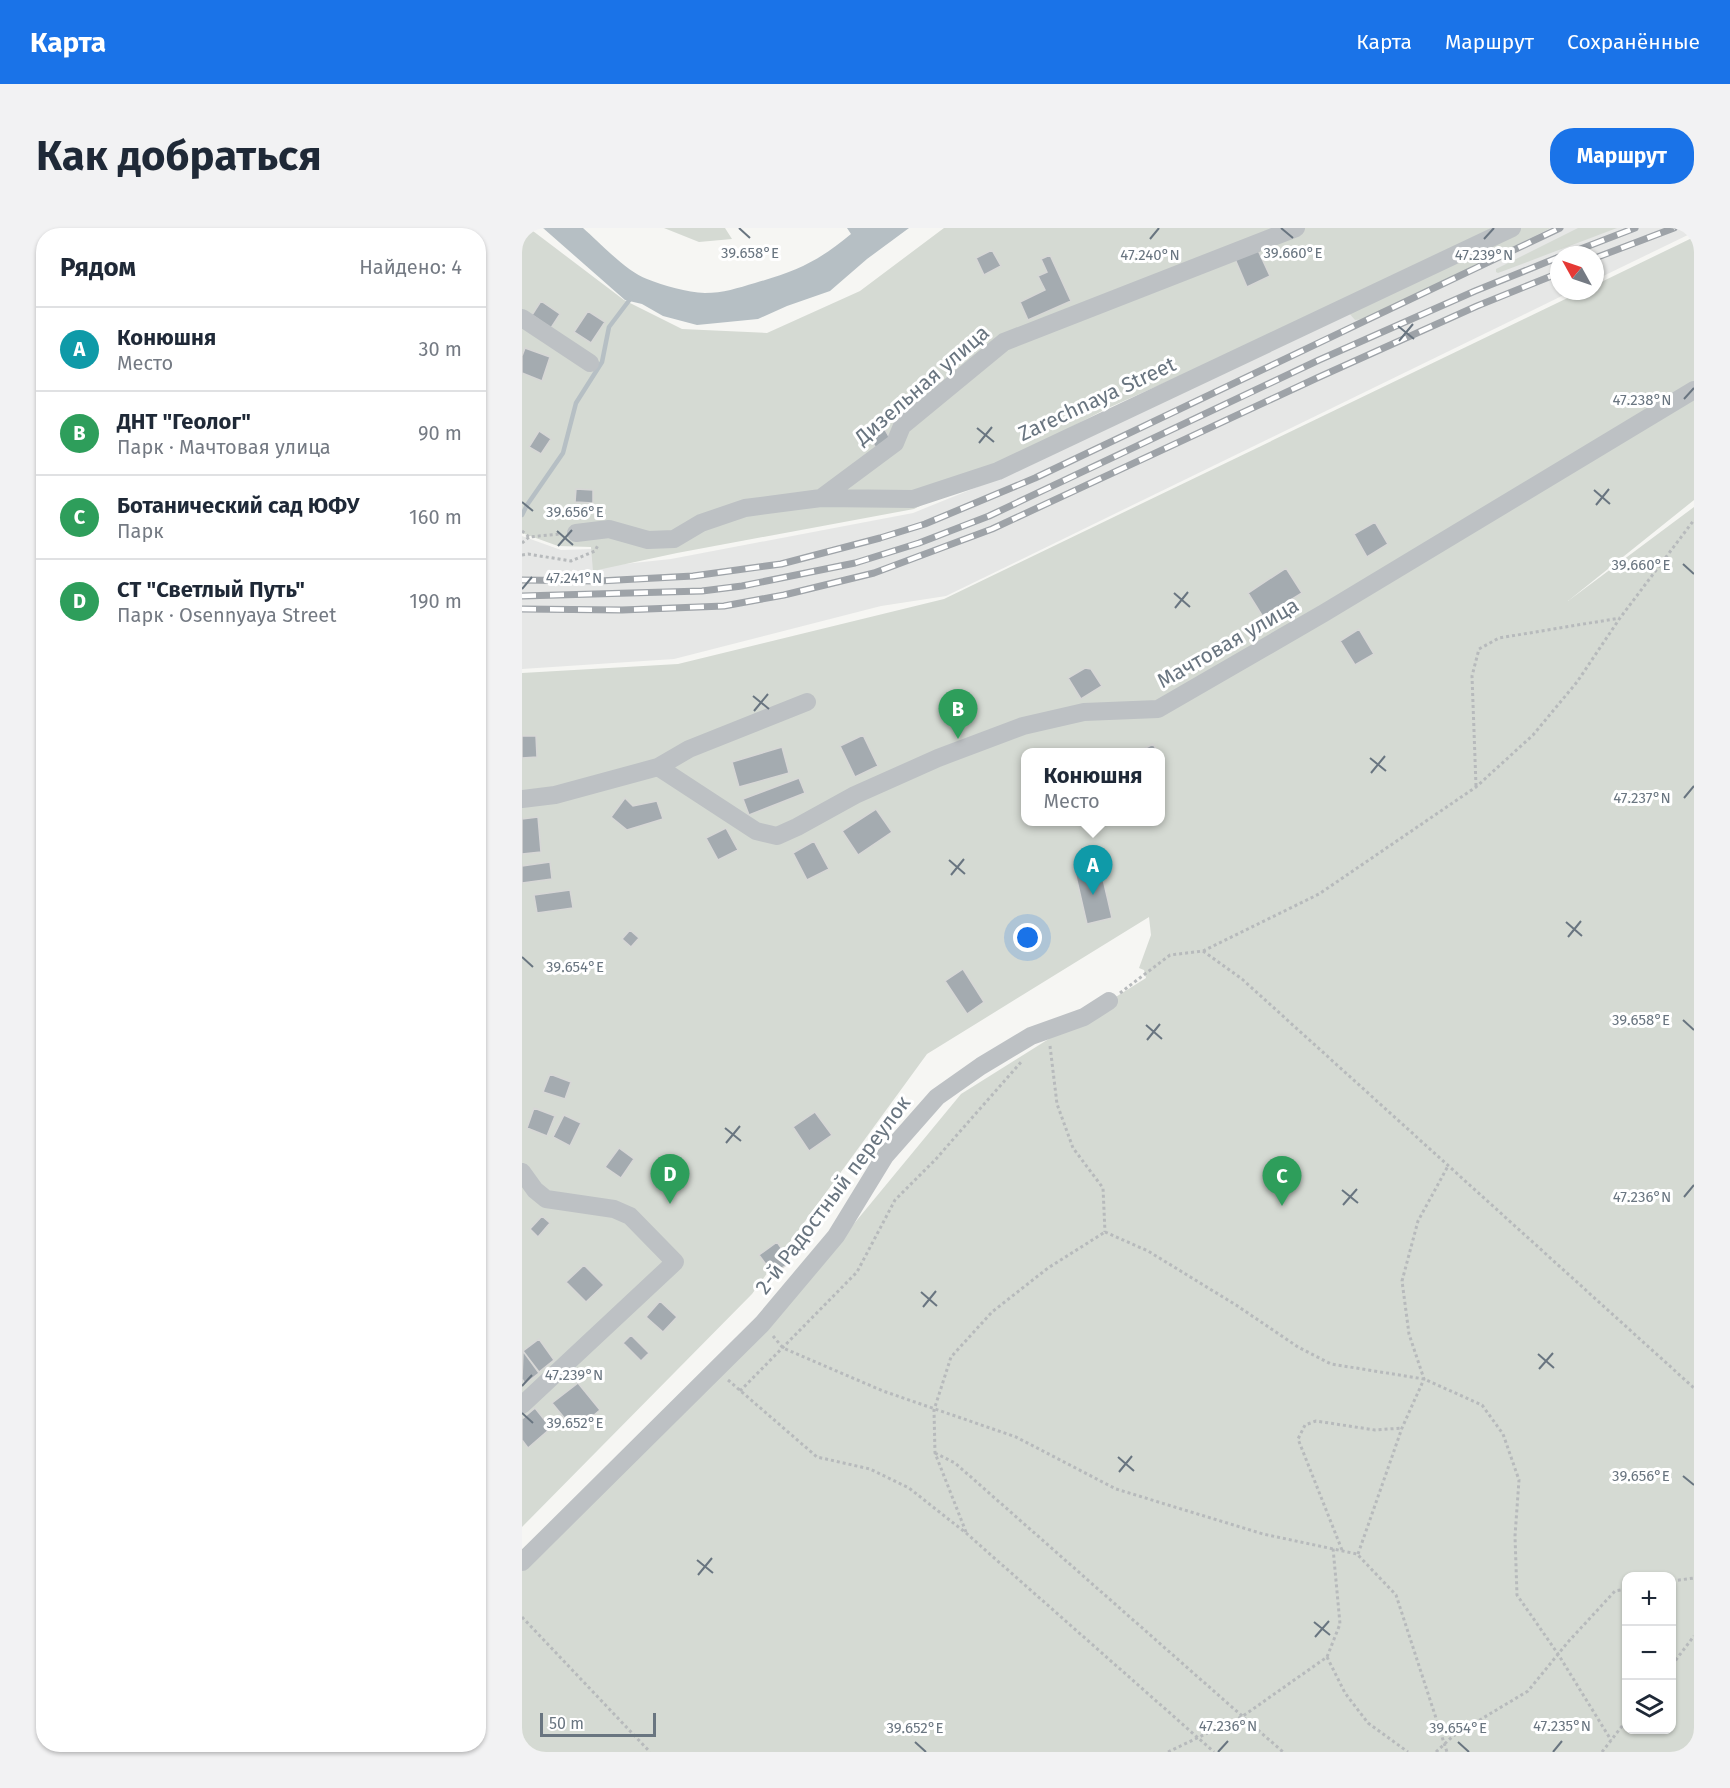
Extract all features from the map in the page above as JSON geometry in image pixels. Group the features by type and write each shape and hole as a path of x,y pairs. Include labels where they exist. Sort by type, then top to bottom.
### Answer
{"street":[{"name":"Дизельная улица","path":"822,498 895,443 902,426 1004,342 1296,228"},
{"name":"Zarechnaya Street","path":"576,533 604,530 648,540 674,538 701,523 745,508 822,498 913,499 998,471 1512,228"},
{"path":"522,318 590,363"},
{"name":"Мачтовая улица","path":"658,767 756,831 777,836 855,795 938,758 1023,726 1084,712 1158,709 1324,613 1694,390"},
{"path":"522,798 555,795 658,767 689,749 807,702"},
{"name":"2-й Радостный переулок","path":"522,1562 762,1324 836,1236 885,1156 937,1097 981,1066 1031,1036 1084,1017 1109,1001"},
{"path":"522,1172 529,1196 614,1209 630,1216 675,1262 522,1405"}],"path":[{"path":"1109,1001 1170,955 1203,951 1319,894 1476,787 1533,735 1577,682 1620,618 1694,520"},
{"path":"522,555 571,561 595,551 604,530"},
{"path":"522,531 528,537"},
{"path":"522,543 528,537 576,533"},
{"path":"1476,787 1472,676 1479,649 1499,638 1620,618"},
{"path":"1203,951 1242,979 1693,1386"},
{"path":"1048,1030 1058,1104 1072,1149 1102,1188 1105,1232"},
{"path":"1027,1055 935,1160 895,1200 857,1272 740,1391 817,1457 870,1469 909,1488 966,1533 1214,1752"},
{"path":"1358,1554 1402,1428 1424,1379 1409,1334 1402,1281 1419,1221 1448,1166"},
{"path":"1105,1232 1148,1251 1236,1305 1298,1347 1331,1364 1424,1379 1482,1405 1503,1434 1520,1480 1515,1536 1517,1595 1558,1654 1611,1740"},
{"path":"966,1533 935,1453 934,1410 951,1357 992,1312 1048,1268 1105,1232"},
{"path":"762,1324 783,1348 883,1391 1016,1437 1116,1489 1263,1534 1358,1554 1396,1595 1447,1752"},
{"path":"1342,1550 1298,1438 1305,1425 1316,1421 1375,1430 1402,1428"},
{"path":"935,1453 955,1463 1283,1752"},
{"path":"1168,1752 1243,1716 1327,1657 1340,1624 1333,1548"},
{"path":"1676,1580 1694,1578"},
{"path":"1436,1752 1453,1736 1528,1690 1615,1590 1622,1589"},
{"path":"522,1617 650,1752"},
{"path":"1676,1659 1694,1636"},
{"path":"1327,1657 1345,1694 1368,1723 1408,1752"},
{"path":"1602,1752 1622,1726"}],"shaded area":[{"path":"522,228 529,228 624,300 682,329 767,333 860,291 944,228 1491,228 1432,263 1106,409 914,509 593,571 591,547 558,546 522,533"},
{"path":"543,228 583,228 622,264 639,275 668,286 705,293 736,288 795,270 828,252 851,234 847,228 909,228 867,259 830,291 758,319 697,325 663,316 642,304 625,300"},
{"path":"664,228 725,228 732,239 699,242"},
{"path":"1503,228 1694,228 1694,232 1604,276 1604,246 1550,246 1550,300 1554,300 946,596 881,606 674,659 522,669 522,536 561,550 592,549 596,567 671,559 913,513 1029,466"},
{"path":"1517,228 1551,228 1364,319 1355,320 1348,312"},
{"path":"1578,228 1617,228 1569,246 1550,246 1550,253 1498,273 1496,269"},
{"path":"1694,237 1694,500 1568,601 1694,507 1694,1752 522,1752 522,1571 777,1317 961,1094 1146,978 1144,970 1139,968 1151,935 1149,917 927,1054 752,1294 522,1527 522,673 678,664 944,599 1563,300 1604,300 1604,281"}],"building":[{"path":"1257,248 1270,276 1247,287 1235,259"},
{"path":"992,250 1001,266 984,275 976,258"},
{"path":"1050,255 1071,301 1028,320 1020,302 1045,290 1038,276 1047,272 1041,259"},
{"path":"541,301 560,314 551,328 532,315"},
{"path":"588,311 605,322 591,343 574,332"},
{"path":"525,348 550,357 542,381 522,373 522,356"},
{"path":"880,421 892,442 877,450 865,429"},
{"path":"539,431 551,439 541,454 529,447"},
{"path":"576,489 593,490 593,503 575,502"},
{"path":"1375,522 1388,544 1367,557 1354,534"},
{"path":"1286,568 1302,593 1263,617 1248,593"},
{"path":"1359,629 1374,654 1355,665 1340,641"},
{"path":"1085,668 1091,669 1102,686 1081,699 1068,678"},
{"path":"863,735 878,766 855,777 840,746"},
{"path":"522,736 536,736 537,757 522,758"},
{"path":"782,747 789,773 739,787 732,762"},
{"path":"799,778 805,793 749,815 743,799"},
{"path":"625,798 633,806 657,801 663,819 627,830 611,817"},
{"path":"876,809 892,832 858,855 842,831"},
{"path":"538,817 541,852 522,854 522,819"},
{"path":"726,828 738,850 718,860 706,838"},
{"path":"814,841 829,869 807,880 793,853"},
{"path":"550,862 552,879 522,883 522,866"},
{"path":"1100,866 1112,918 1087,924 1075,872"},
{"path":"570,890 573,908 537,913 534,895"},
{"path":"630,930 639,938 631,947 622,939"},
{"path":"963,969 984,1002 967,1014 945,981"},
{"path":"550,1074 571,1082 565,1099 543,1092"},
{"path":"534,1108 555,1116 547,1136 527,1128"},
{"path":"815,1112 832,1135 809,1151 793,1127"},
{"path":"564,1115 581,1123 570,1146 553,1137"},
{"path":"619,1148 634,1159 621,1178 605,1167"},
{"path":"542,1216 550,1223 538,1237 530,1229"},
{"path":"777,1242 791,1262 773,1274 759,1255"},
{"path":"584,1265 604,1285 586,1302 566,1282"},
{"path":"660,1301 677,1317 663,1332 646,1317"},
{"path":"631,1335 649,1353 641,1361 623,1343"},
{"path":"539,1339 554,1360 539,1372 523,1351"},
{"path":"523,1351 539,1373 525,1384 522,1379"},
{"path":"578,1383 600,1410 575,1431 552,1403"},
{"path":"535,1408 551,1428 528,1448 522,1440 522,1419"}],"waterway":[{"path":"522,515 563,453 576,403 602,362 609,327 631,298"}],"railway":[{"path":"522,580 599,581 693,576 781,564 925,524 1035,478 1560,228"},
{"path":"1588,246 1635,228"},
{"path":"1604,255 1674,228"},
{"path":"522,596 702,591 742,586 855,563 919,543 989,516 1319,360 1550,261"},
{"path":"522,609 622,610 724,606 784,595 874,573 992,529 1317,378 1477,306 1550,277"}],"place":[{"name":"ДНТ \"Геолог\"","path":"958,739"},
{"name":"Конюшня","path":"1093,895"},
{"name":"СТ \"Светлый Путь\"","path":"670,1204"},
{"name":"Ботанический сад ЮФУ","path":"1282,1206"}]}
